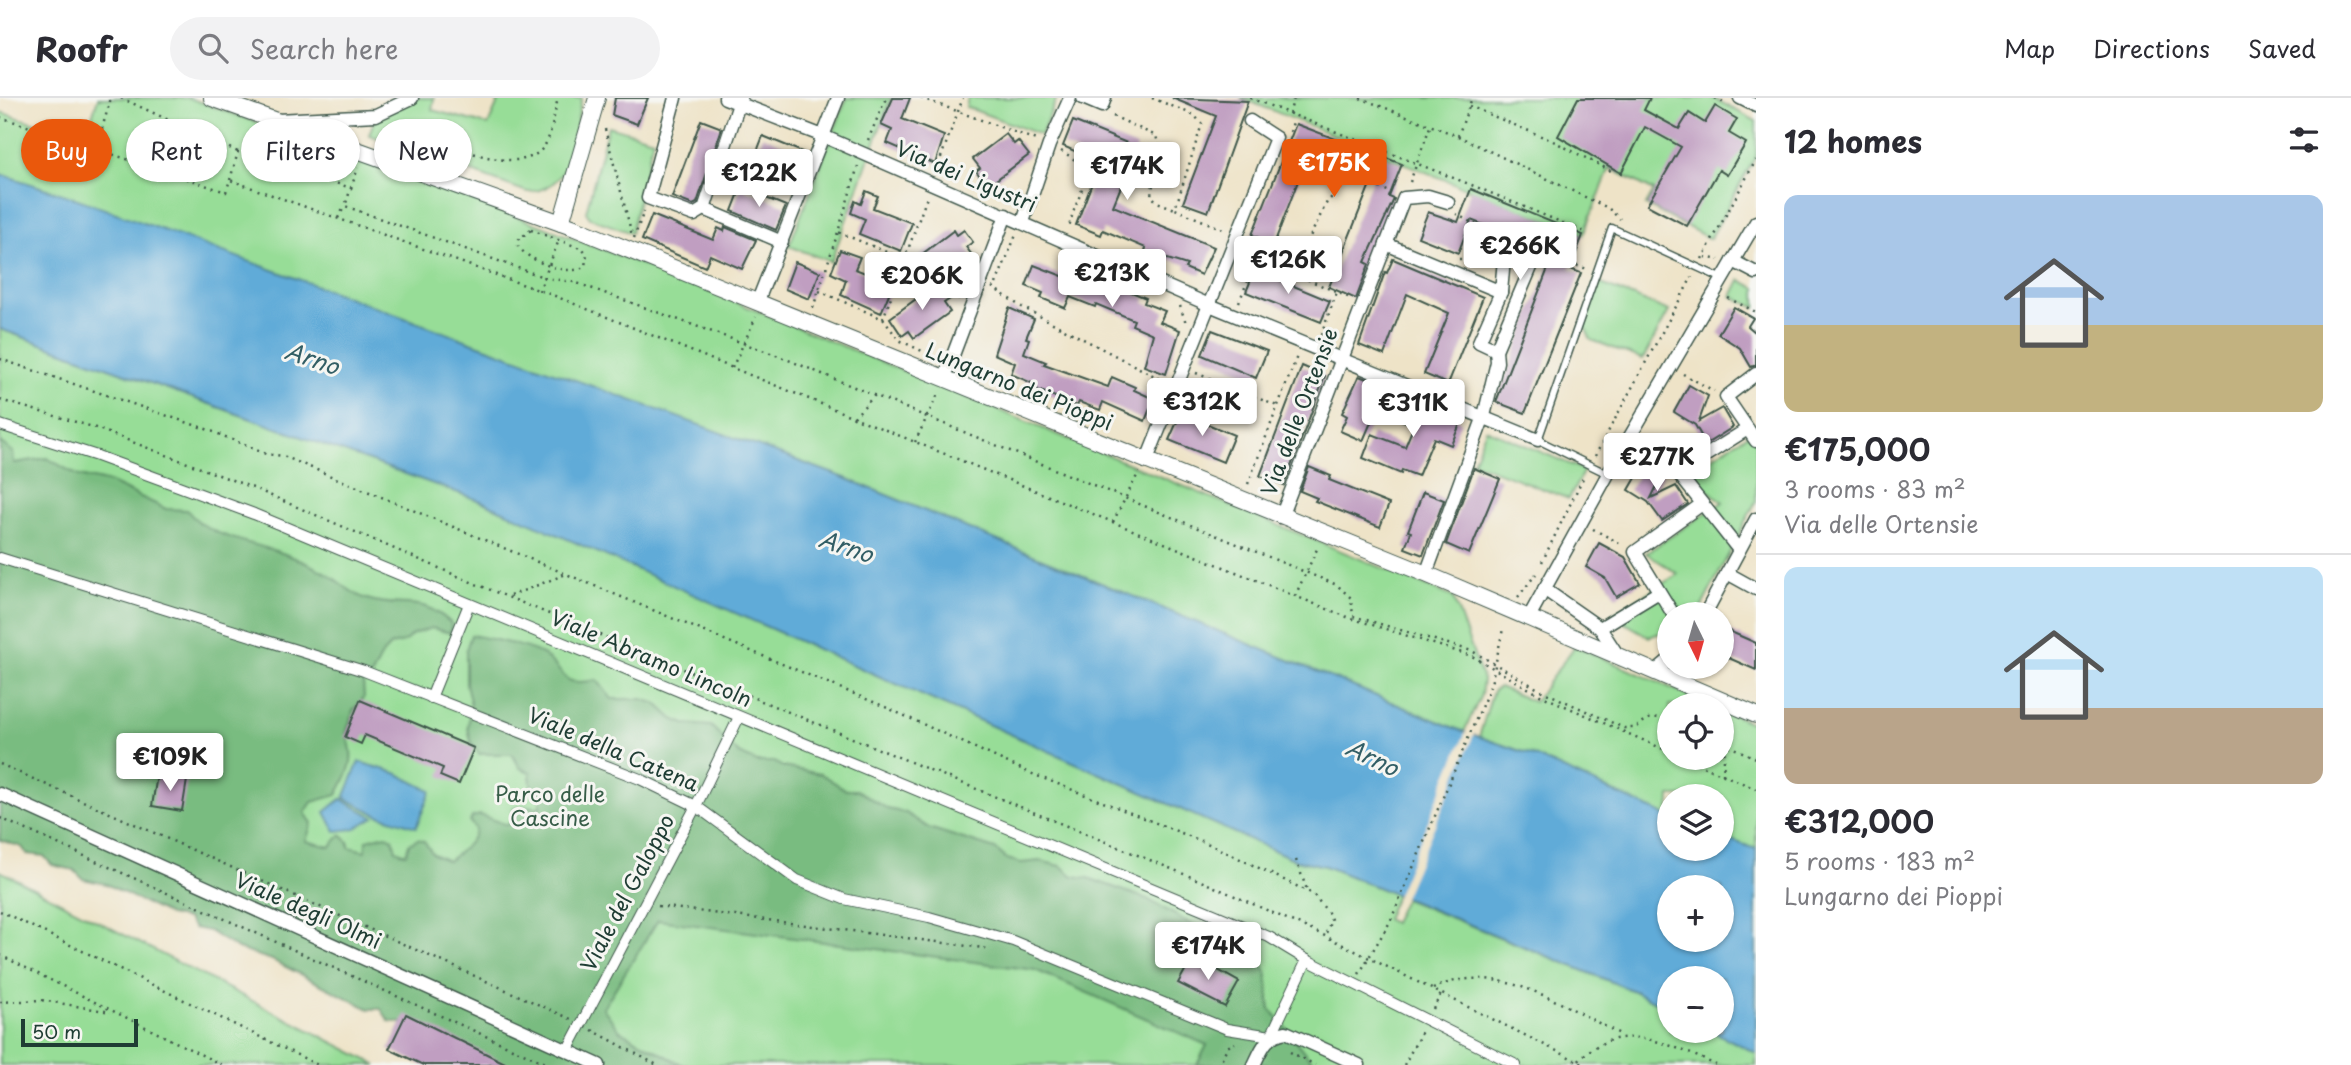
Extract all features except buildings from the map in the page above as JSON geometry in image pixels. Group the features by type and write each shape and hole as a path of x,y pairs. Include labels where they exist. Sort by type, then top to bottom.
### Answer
{"street":[{"name":"Lungarno dei Pioppi","path":"212,98 271,119"},
{"path":"294,119 376,115 412,98"},
{"path":"675,98 648,198 694,215 704,209 740,101"},
{"name":"Via dei Ligustri","path":"725,98 740,101 1006,215 1020,226 1074,246 1302,344 1538,440"},
{"path":"759,304 838,98"},
{"path":"1020,226 1049,145 1070,98"},
{"path":"1083,98 1104,102"},
{"path":"1740,98 1756,106"},
{"path":"561,223 596,101"},
{"path":"1142,466 1276,138 1250,121"},
{"name":"Lungarno dei Pioppi","path":"360,151 561,223 944,379 1142,466 1242,500 1617,654 1657,664"},
{"path":"721,159 802,191"},
{"path":"1404,198 1427,196 1447,202"},
{"name":"Via delle Ortensie","path":"1281,517 1404,198"},
{"path":"704,209 782,242"},
{"path":"944,379 1006,215"},
{"path":"1529,617 1608,474 1756,222"},
{"path":"1426,574 1484,416 1497,362 1496,350 1537,253 1511,243 1504,259 1501,292 1479,342 1496,350"},
{"path":"1386,244 1501,292"},
{"path":"1733,261 1756,273"},
{"path":"1756,374 1726,397 1756,441"},
{"name":"Viale Abramo Lincoln","path":"0,425 97,456 254,514 1282,944 1307,960 1516,1065"},
{"path":"1739,550 1678,473 1746,430"},
{"path":"1665,602 1635,552 1702,504"},
{"path":"1711,602 1756,519"},
{"name":"Viale della Catena","path":"0,558 364,671 606,764 696,806 797,880 832,894 1013,941 1227,1029 1254,1035 1275,1035"},
{"path":"1727,573 1756,589"},
{"path":"1544,589 1600,628 1617,654"},
{"path":"1600,628 1659,592"},
{"path":"431,698 469,604"},
{"name":"Lungarno dei Pioppi","path":"1689,679 1756,715"},
{"name":"Viale del Galoppo","path":"568,1049 696,806 739,717"},
{"name":"Viale degli Olmi","path":"0,794 568,1049 598,1065"},
{"path":"1254,1065 1275,1035 1307,960"},
{"path":"1275,1035 1293,1033 1359,1065"}],"lane":[{"path":"1608,474 1538,440 1612,228 1723,279"}],"path":[{"path":"105,119 111,98"},
{"path":"121,98 239,152 351,188"},
{"path":"376,115 471,152 507,162 528,159 543,148 558,98"},
{"path":"807,323 863,154 886,98"},
{"path":"920,98 1049,145 1077,160 1084,171 1083,186 1069,228 1074,246"},
{"path":"883,319 963,98"},
{"path":"1152,98 1194,115 1202,124 1175,209"},
{"path":"1250,98 1587,233"},
{"path":"1289,114 1294,98"},
{"path":"1360,98 1431,124 1596,202"},
{"path":"1379,105 1382,98"},
{"path":"1458,136 1472,98"},
{"path":"596,101 634,240 648,198"},
{"path":"1104,102 1118,120 1156,136 1160,149 1151,195 1157,202 1237,236 1277,266 1363,303"},
{"path":"1469,106 1553,141 1611,171"},
{"path":"0,117 21,124"},
{"path":"1277,266 1299,259 1327,202 1345,184 1368,183 1404,198 1431,124"},
{"path":"112,154 226,192 239,152"},
{"path":"338,218 345,206 361,158"},
{"path":"1518,598 1537,572 1591,464 1756,160"},
{"path":"230,180 539,290 1347,617 1472,656 1540,695 1657,745"},
{"path":"1447,202 1458,218 1511,243"},
{"path":"345,206 547,278 574,282 745,344 929,416 1337,585 1351,598 1353,616 1472,651 1494,668 1624,728 1636,728 1647,718 1657,716"},
{"path":"539,290 547,278 559,240 561,223"},
{"path":"995,289 1020,226"},
{"path":"531,230 559,240 583,249 587,254 585,266 578,271 569,271 520,250 519,239 531,230"},
{"path":"838,232 906,260 923,279 949,285 969,312"},
{"path":"1237,305 1259,253"},
{"path":"1537,253 1597,272"},
{"path":"1456,259 1504,259"},
{"path":"982,277 1020,306 1175,387"},
{"path":"819,291 883,319 899,340 950,363"},
{"path":"1319,339 1337,292"},
{"path":"1727,298 1756,312"},
{"path":"1178,299 1189,331"},
{"path":"732,368 745,344 759,304"},
{"path":"1242,500 1302,344"},
{"path":"0,359 186,421 266,454 283,456 883,706 1030,773 1160,824 1307,890"},
{"path":"1182,368 1277,406"},
{"path":"1683,373 1726,397"},
{"path":"915,442 944,379"},
{"path":"854,417 876,395"},
{"path":"0,400 93,427 253,488 508,596 1201,881 1325,936 1575,1063 1585,1065"},
{"path":"1638,450 1678,473"},
{"path":"1113,522 1128,498 1142,466"},
{"path":"1593,528 1635,552"},
{"path":"1295,596 1308,573 1323,534"},
{"path":"508,596 566,574"},
{"path":"1354,983 1390,922 1491,684 1503,629"},
{"path":"1734,748 1756,758"},
{"path":"0,764 581,1024 657,1065"},
{"path":"1712,770 1756,789"},
{"path":"1723,770 1723,775"},
{"path":"0,818 550,1065"},
{"path":"1296,860 1307,890 1330,915 1331,920 1325,936"},
{"path":"644,905 993,950"},
{"path":"0,911 318,1065"},
{"path":"0,955 222,1065"},
{"path":"1432,989 1447,982 1505,981 1622,1035 1678,1048 1716,1065"},
{"path":"0,1002 41,1000 118,1014"},
{"path":"1219,1065 1227,1047 1254,1035"},
{"path":"1575,1063 1607,1040 1622,1035"},
{"path":"1290,1052 1315,1065"}],"green space":[{"path":"98,98 189,98 248,119 241,119 241,182 360,182 360,159 374,164 374,182 423,182 672,276 1453,597 1483,680 1481,695 1464,732 845,478 288,276 0,176 0,112 22,119 21,182 112,182 112,119 91,119"},
{"path":"413,98 434,98 432,110 466,119 375,119 376,115"},
{"path":"500,98 582,98 573,144 563,172 543,189 527,192 472,172 472,121 488,125"},
{"path":"847,98 891,98 831,262 789,246"},
{"path":"968,98 1057,98 1041,135 966,107"},
{"path":"1241,98 1713,98 1756,121 1756,156 1710,239 1646,205 1654,191 1610,168 1583,235"},
{"path":"374,121 374,137 369,135"},
{"path":"608,126 653,139 631,233 590,218 586,212"},
{"path":"1740,280 1756,288 1756,308 1732,296"},
{"path":"1599,283 1669,311 1643,359 1591,340 1583,323"},
{"name":"Parco delle Cascine","path":"0,329 481,501 1296,860 1325,866 1396,895 1386,919 1393,923 1404,899 1634,991 1657,1003 1657,1043 1734,1042 1756,1053 1756,1065 504,1065 0,833"},
{"path":"1486,429 1584,470 1569,499 1473,462"},
{"path":"1756,429 1756,501 1704,602 1657,602 1657,634 1649,637 1612,615 1678,574 1646,553 1723,502 1686,474"},
{"path":"0,442 13,452 14,463 47,458 79,476 111,483 166,509 187,510 206,527 218,533 299,560 326,573 361,597 380,602 419,605 451,623 450,633 432,628 413,634 404,642 391,645 383,653 372,675 363,681 364,697 353,711 346,734 351,750 351,764 337,795 312,802 305,813 312,823 306,841 330,847 341,835 349,843 349,847 365,851 367,840 385,835 393,839 396,850 406,854 409,844 418,839 424,841 433,854 448,861 472,838 475,828 470,822 472,817 480,815 507,825 512,822 512,810 517,806 540,807 540,795 531,786 530,772 520,768 512,754 479,754 471,742 468,727 471,705 466,684 466,650 471,635 522,646 546,657 570,681 597,680 612,699 642,699 657,704 673,719 685,724 711,726 739,754 757,762 774,762 783,767 821,774 846,790 857,790 888,809 906,813 929,828 995,849 1007,859 1021,863 1040,861 1061,866 1073,876 1088,878 1147,899 1203,931 1230,933 1254,952 1267,973 1270,1009 1316,1065 1197,1065 1207,1045 1035,970 658,920 603,1008 620,1031 683,1065 489,1065 402,1023 389,1021 381,1009 369,1009 272,960 238,949 209,931 194,928 187,919 169,915 106,884 83,879 74,870 52,865 44,856 27,854 22,847 0,840"},
{"path":"1575,646 1683,693 1657,693 1657,770 1734,770 1734,715 1756,725 1756,849 1734,841 1734,784 1657,784 1657,812 1532,755 1479,737 1493,691 1499,687 1534,702"},
{"path":"0,871 377,1065 0,1065"}],"water":[{"name":"Arno","path":"0,174 75,198 845,478 1454,728 1532,755 1657,812 1657,861 1734,861 1734,841 1756,849 1756,1053 1734,1042 1734,966 1657,966 1657,1003 1634,991 1325,866 1296,860 481,501 0,329"},
{"path":"359,762 396,773 431,791 416,827 378,815 344,798"},
{"path":"341,799 374,817 354,829 335,831 325,812"}],"pier":[{"path":"1467,729 1475,732 1402,902 1395,899"}]}
